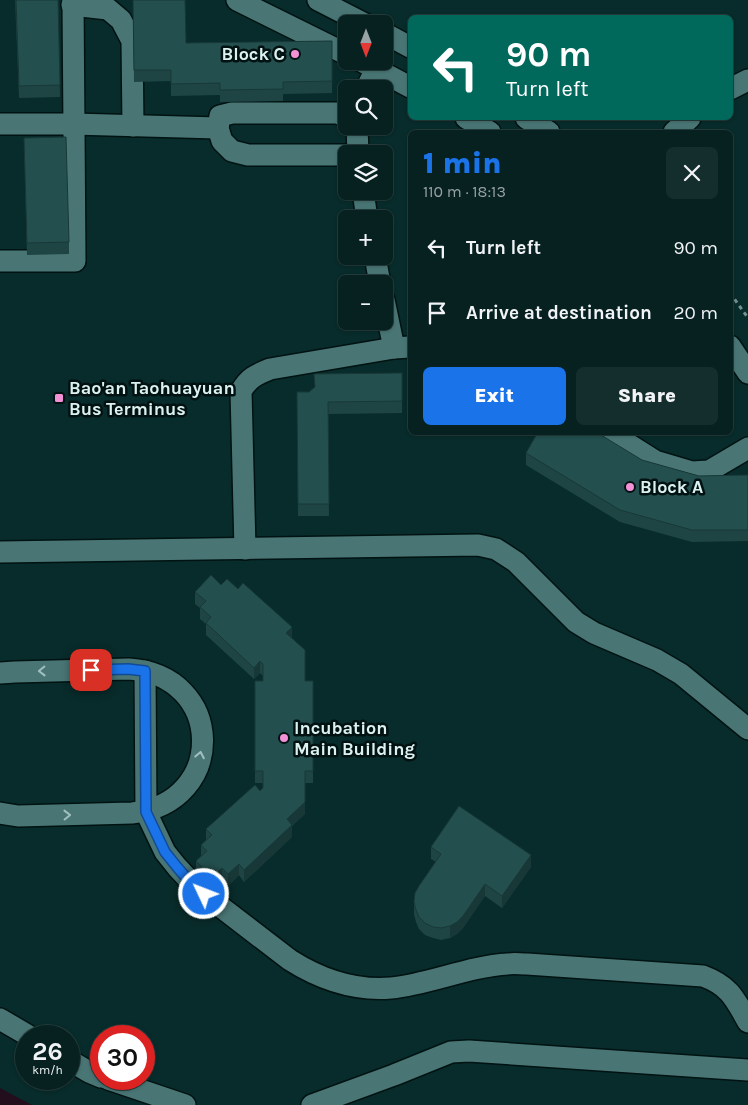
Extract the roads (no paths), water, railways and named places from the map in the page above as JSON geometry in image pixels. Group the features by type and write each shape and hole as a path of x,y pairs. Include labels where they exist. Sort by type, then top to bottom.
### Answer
{"street":[{"path":"238,0 338,50"},
{"path":"318,0 347,15"},
{"path":"0,261 74,262 72,2 108,9 121,20 132,41 133,126"},
{"path":"393,38 408,46"},
{"path":"378,70 408,86"},
{"path":"733,88 748,80"},
{"path":"338,113 232,113 220,116 218,128 222,140 232,151 248,155 338,155"},
{"path":"469,120 487,130"},
{"path":"529,120 546,130"},
{"path":"676,130 688,120"},
{"path":"0,124 218,128"},
{"path":"245,549 240,391 246,382 255,375 270,369 402,348 393,324"},
{"path":"733,350 748,373"},
{"path":"614,435 655,461 692,472 709,471 748,448"},
{"path":"0,552 478,545 496,550 516,562 576,622 594,633 657,660 681,674 748,729"},
{"path":"0,673 119,669 156,674 169,680 189,700 201,726 202,740 201,754 191,780 172,800 146,812 18,816 0,813"},
{"path":"145,671 146,812 165,852 190,882 204,894 290,960 305,969 337,982 372,988 407,986 490,966 508,964 703,976 723,986 730,993 748,1022"},
{"path":"0,1018 15,1027"},
{"path":"312,1105 451,1052 469,1051 748,1070"},
{"path":"141,1090 185,1105"}],"place":[{"name":"Block C","path":"295,54"},
{"name":"Bao'an Taohuayuan Bus Terminus","path":"59,398"},
{"name":"Block A","path":"630,487"},
{"name":"Incubation Main Building","path":"284,738"}]}
